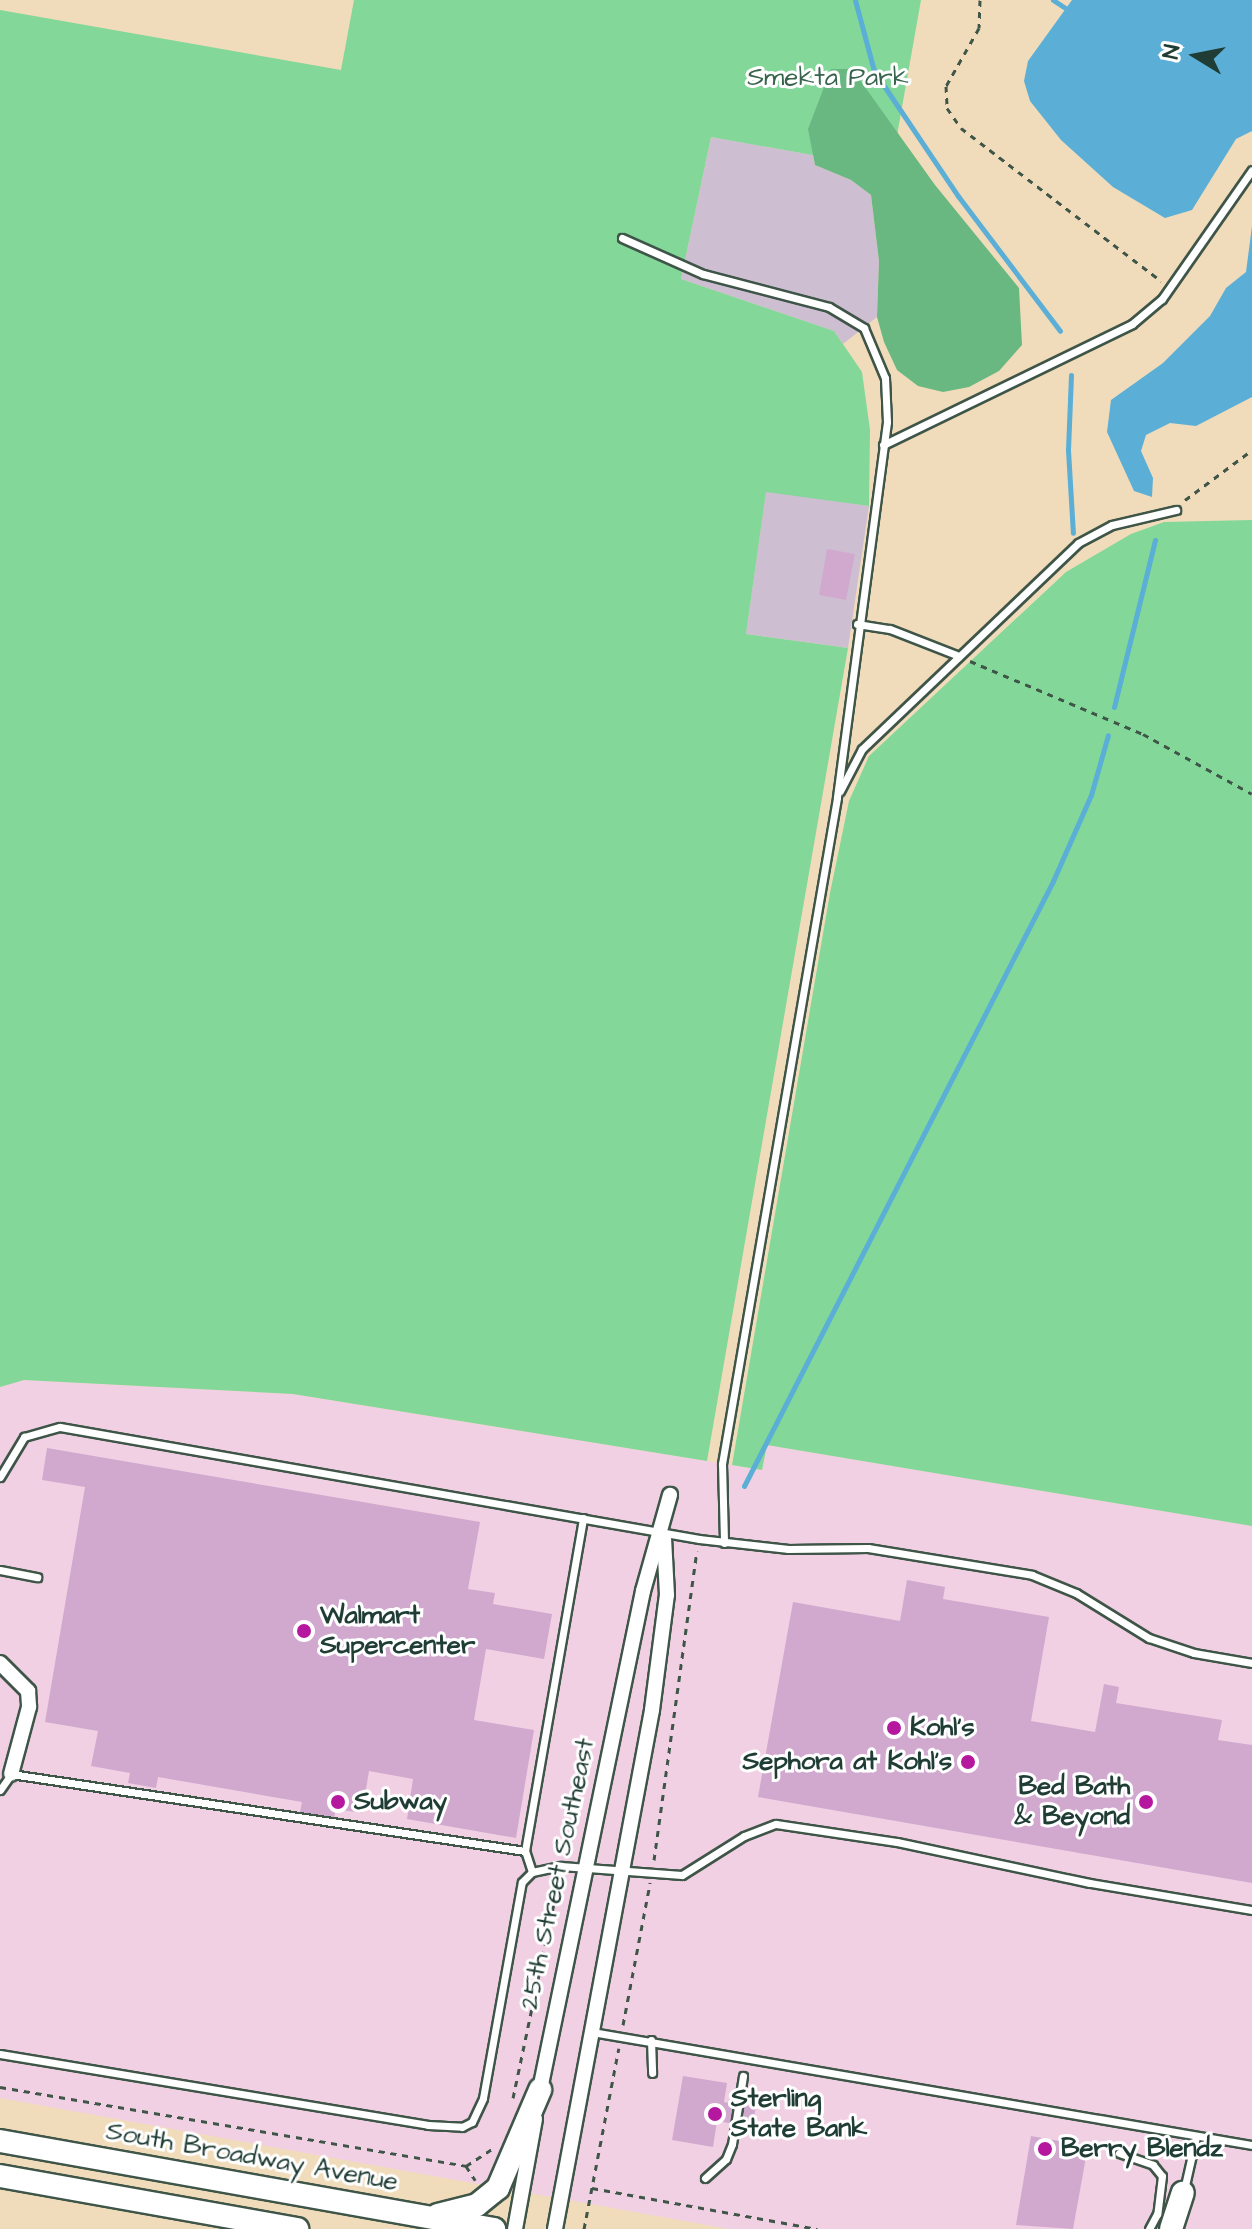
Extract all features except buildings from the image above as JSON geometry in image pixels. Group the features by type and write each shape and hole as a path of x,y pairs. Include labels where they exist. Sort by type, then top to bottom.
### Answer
{"main road":[{"path":"425,2217 466,2209 498,2188 540,2090"},
{"name":"South Broadway Avenue","path":"0,2141 494,2229"},
{"path":"0,2176 297,2229"},
{"path":"1171,2229 1183,2193"}],"street":[{"name":"25th Street Southeast","path":"515,2229 583,1867 643,1591 663,1532 670,1495"},
{"name":"25th Street Southeast","path":"555,2229 624,1870 667,1595 663,1532"},
{"path":"0,1663 28,1691 29,1707 11,1774"}],"lane":[{"path":"883,445 1132,324 1169,289 1252,170"},
{"path":"622,238 703,274 829,307 864,328 885,378 883,445 857,624 837,798 722,1464 724,1543"},
{"path":"837,798 862,749 1078,543 1112,525 1176,510"},
{"path":"857,624 890,629 959,656"},
{"path":"0,1477 24,1437 60,1427 724,1543 788,1549 868,1548 1032,1575 1076,1593 1149,1638 1194,1653 1252,1663"},
{"path":"532,1872 525,1851 583,1518"},
{"path":"0,1570 37,1577"},
{"path":"0,1790 11,1774 525,1851"},
{"path":"0,2054 462,2127 472,2122 483,2098 522,1882 532,1872 561,1866 682,1875 744,1836 776,1824 897,1842 1252,1910"},
{"path":"592,2032 1252,2145"},
{"path":"651,2040 652,2073"},
{"path":"705,2178 726,2159 732,2144 743,2076"},
{"path":"1178,2229 1196,2137"},
{"path":"1119,2153 1146,2161 1162,2176 1157,2214 1149,2229"}],"path":[{"path":"980,0 979,28 946,86 947,108 961,128 1169,289"},
{"path":"1176,510 1252,450"},
{"path":"959,656 1143,734 1252,794"},
{"path":"584,2229 651,1875 699,1539"},
{"path":"509,2111 524,2067 561,1866"},
{"path":"0,2087 466,2166 483,2158 499,2141"},
{"path":"592,2188 817,2229"}],"shaded area":[{"path":"711,137 813,155 815,165 851,180 871,195 879,261 877,317 843,344 834,331 681,279"},
{"path":"766,491 869,506 848,648 746,634"},
{"path":"23,1380 293,1394 762,1470 767,1445 1252,1526 1252,2229 729,2229 0,2098 0,1387"}],"green space":[{"name":"Smekta Park","path":"354,0 921,0 891,169 711,137 681,279 834,331 862,372 870,430 869,506 766,492 746,634 848,648 707,1461 293,1394 24,1380 0,1387 0,10 341,70"},
{"name":"Smekta Park","path":"831,69 852,69 935,185 1019,288 1022,345 999,371 969,387 943,392 918,386 897,370 884,342 877,317 879,261 871,195 851,180 815,165 808,129"},
{"path":"1252,520 1252,1526 767,1445 762,1470 732,1465 830,893 849,801 869,756 1066,572 1131,534 1164,522"}],"water":[{"path":"1072,0 1252,0 1252,131 1236,139 1192,210 1165,218 1113,187 1061,140 1030,101 1024,81 1028,61"},
{"path":"1252,226 1252,397 1196,426 1170,423 1146,435 1141,451 1153,478 1152,497 1134,491 1107,432 1111,400 1163,363 1210,316 1226,288 1246,272"}],"waterway":[{"path":"855,0 874,71 958,196 1060,331"},
{"path":"1053,0 1067,9"},
{"path":"1071,375 1068,450 1073,533"},
{"path":"1114,707 1155,540"},
{"path":"744,1486 1053,881 1091,795 1108,735"}],"place":[{"name":"Walmart Supercenter","path":"304,1631"},
{"name":"Kohl's","path":"894,1728"},
{"name":"Sephora at Kohl's","path":"968,1762"},
{"name":"Subway","path":"338,1802"},
{"name":"Bed Bath & Beyond","path":"1146,1802"},
{"name":"Sterling State Bank","path":"715,2114"},
{"name":"Berry Blendz","path":"1045,2149"}]}
